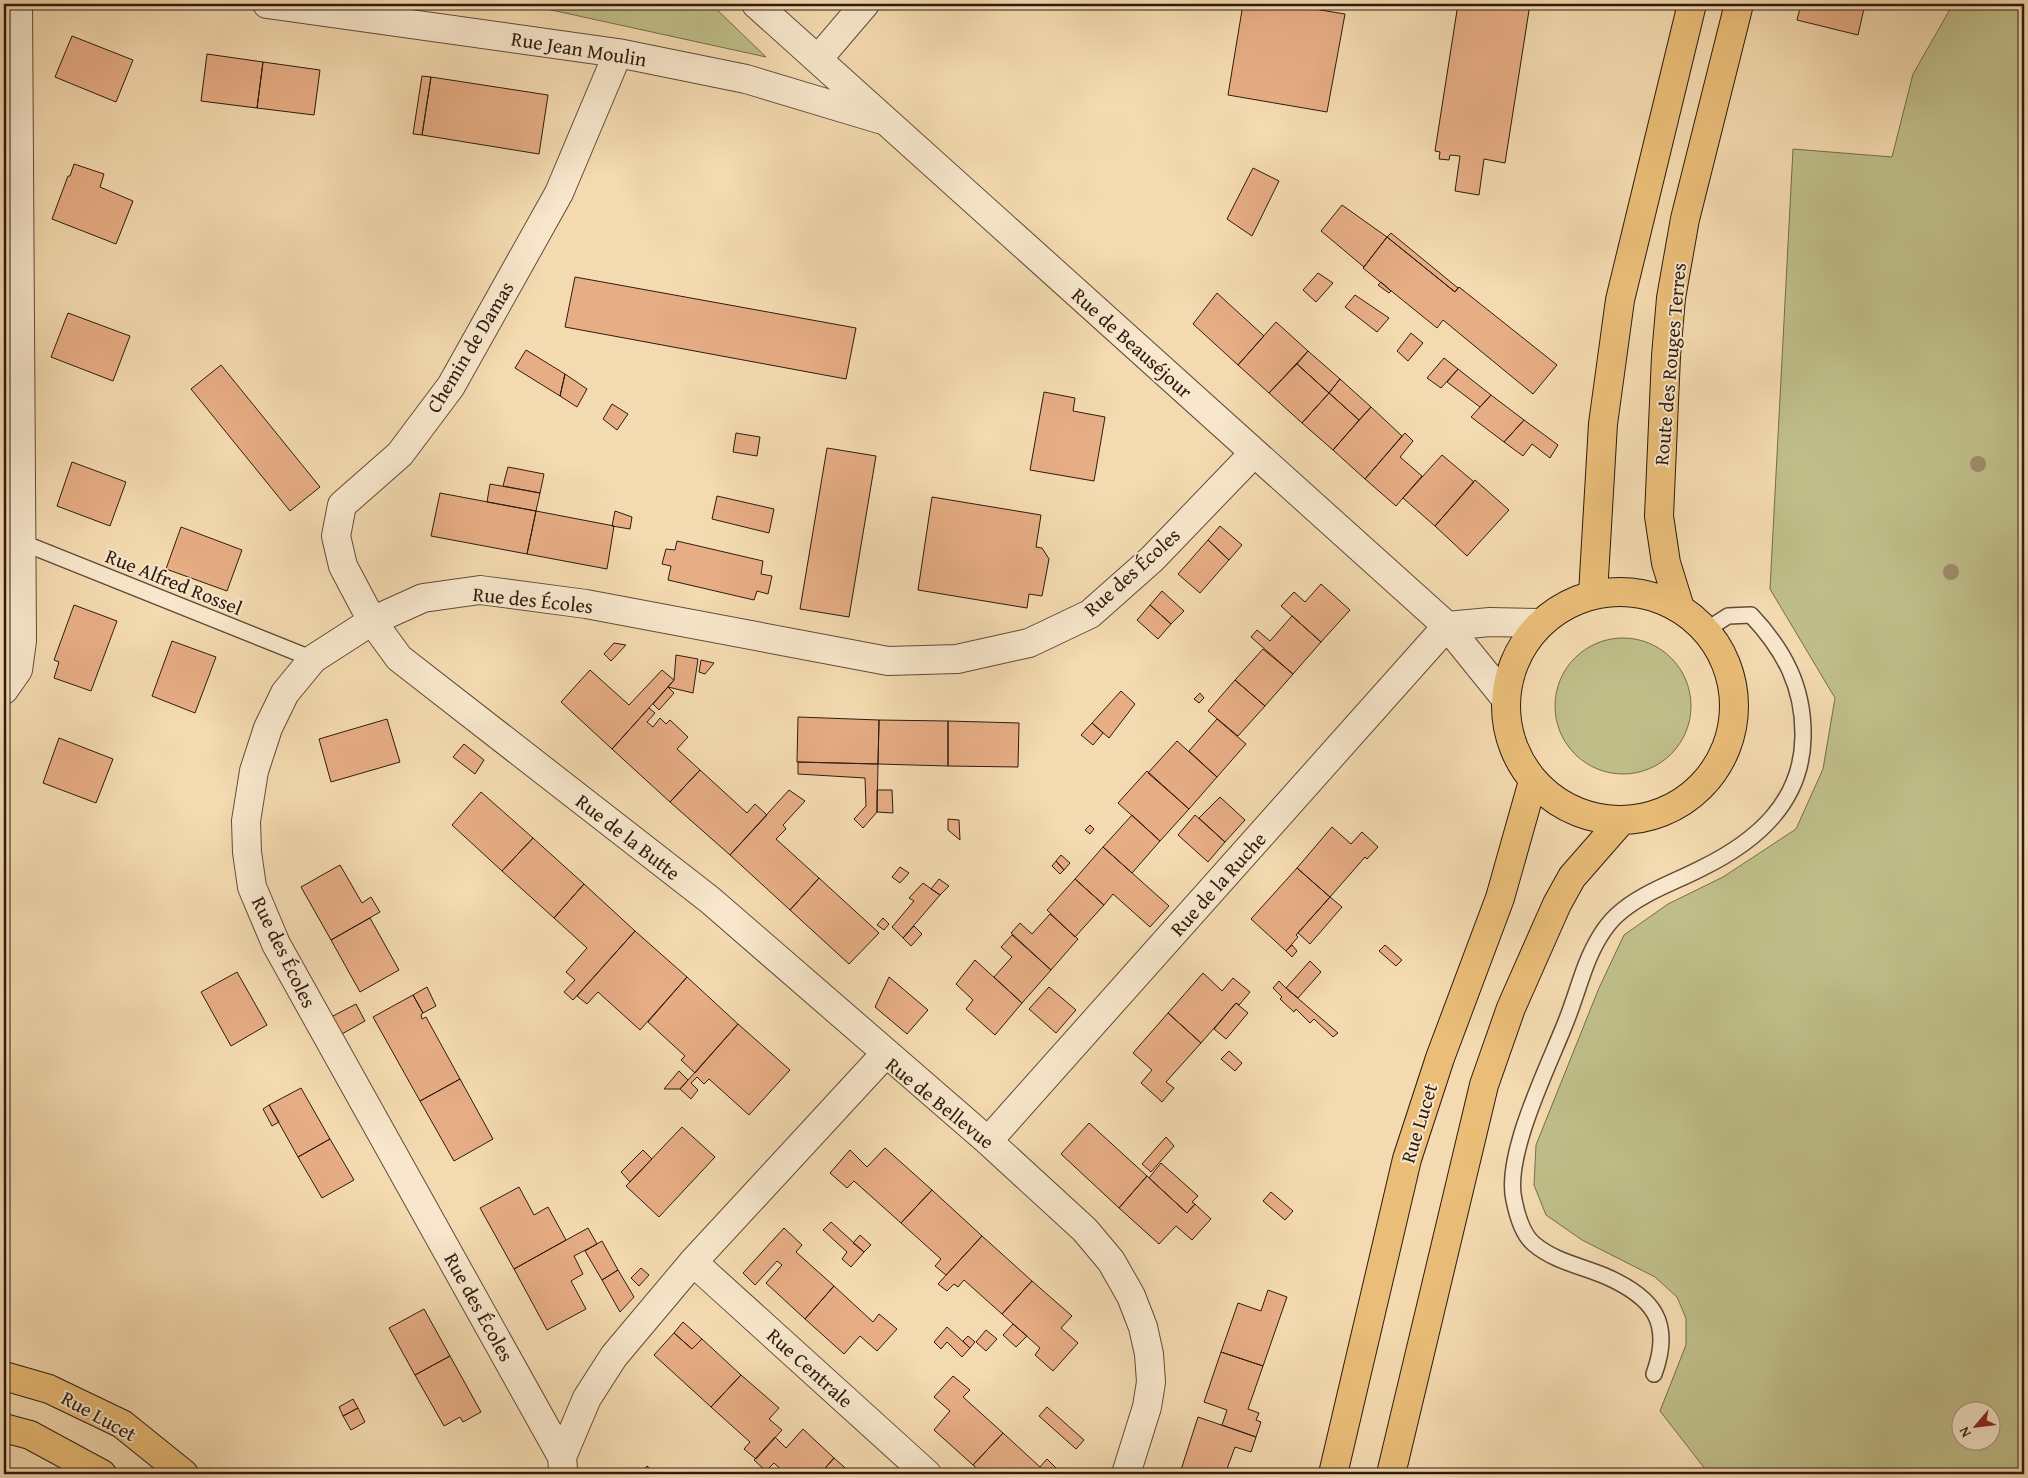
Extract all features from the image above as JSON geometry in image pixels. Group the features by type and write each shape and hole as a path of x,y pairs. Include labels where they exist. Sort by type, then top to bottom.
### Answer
{"main road":[{"path":"1593,594 1602,424 1620,300 1692,4"},
{"name":"Route des Rouges Terres","path":"1680,608 1666,563 1659,516 1666,356 1671,298 1685,219 1739,4"},
{"path":"1623,591 1653,596 1680,608 1706,630 1726,662 1734,698 1731,736 1716,769 1690,797 1657,815 1621,821 1588,816 1558,802 1533,780 1517,756 1508,728 1506,699 1511,671 1523,645 1541,623 1565,605 1593,594 1623,591"},
{"name":"Rue Lucet","path":"1334,1474 1407,1158 1440,1058 1500,898 1533,780"},
{"path":"1391,1474 1484,1085 1511,1008 1557,904 1572,877 1621,821"},
{"name":"Rue Lucet","path":"4,1376 49,1389 122,1424 184,1474"},
{"path":"4,1428 30,1435 102,1474"}],"street":[{"path":"4,690 18,670 22,641 18,4"},
{"name":"Rue Jean Moulin","path":"267,4 618,53 746,79 885,121"},
{"name":"Rue de Beauséjour","path":"756,4 1447,626 1506,699"},
{"path":"818,59 864,4"},
{"name":"Chemin de Damas","path":"372,621 343,566 336,536 342,505 400,454 451,386 559,193 618,53"},
{"name":"Rue des Écoles","path":"563,1466 276,944 252,887 247,852 246,821 254,771 268,728 285,693 313,659 372,621 423,598 480,590 586,604 888,661 957,659 1030,643 1090,614 1152,559 1254,453"},
{"name":"Rue de la Butte","path":"372,621 399,658 710,900 886,1053"},
{"path":"1447,626 1490,622 1541,623"},
{"name":"Rue de la Ruche","path":"988,1141 1447,626"},
{"name":"Rue de Bellevue","path":"563,1466 587,1398 614,1356 693,1262 886,1053 988,1141 1085,1230 1112,1261 1131,1296 1143,1327 1151,1382 1147,1407 1126,1474"},
{"name":"Rue Centrale","path":"693,1262 927,1474"}],"lane":[{"name":"Rue Alfred Rossel","path":"21,542 313,659"},
{"path":"1654,1374 1663,1339 1659,1319 1646,1302 1628,1288 1606,1276 1553,1256 1532,1243 1521,1223 1513,1199 1512,1171 1517,1149 1587,962 1600,937 1616,916 1638,900 1664,885 1702,869 1742,845 1761,830 1778,811 1799,773 1803,748 1801,706 1798,689 1780,650 1751,615 1728,616 1706,630"}],"shaded area":[{"path":"524,4 711,4 766,57"},
{"path":"1953,4 2024,4 2024,1474 1709,1474 1660,1411 1686,1345 1686,1318 1677,1297 1655,1277 1582,1240 1546,1215 1534,1185 1536,1145 1599,988 1624,935 1668,904 1723,877 1796,829 1823,769 1835,698 1770,589 1793,149 1892,157 1913,74"},
{"path":"1623,638 1649,643 1671,658 1686,680 1691,706 1686,732 1671,754 1649,769 1623,774 1597,769 1575,754 1560,732 1555,706 1560,680 1575,658 1597,643"}],"building":[{"path":"1243,4 1284,4 1345,14 1327,112 1228,95"},
{"path":"1458,4 1530,4 1505,163 1484,159 1479,195 1455,191 1460,156 1450,155 1449,160 1439,159 1440,152 1435,151"},
{"path":"1801,4 1865,4 1858,35 1797,20"},
{"path":"72,36 133,60 116,102 55,77"},
{"path":"207,54 263,62 257,108 201,101"},
{"path":"263,62 320,70 314,115 257,108"},
{"path":"422,76 431,77 422,135 413,134"},
{"path":"431,77 548,95 539,154 422,135"},
{"path":"74,164 104,174 100,187 133,201 116,244 52,219"},
{"path":"1253,168 1279,181 1252,236 1227,219"},
{"path":"1342,205 1387,237 1364,267 1321,231"},
{"path":"1391,233 1458,288 1455,292 1387,237"},
{"path":"1387,237 1455,292 1459,287 1557,365 1533,394 1443,320 1437,328 1363,268"},
{"path":"1318,273 1333,283 1316,302 1303,290"},
{"path":"575,277 856,328 846,379 565,327"},
{"path":"1381,282 1391,291 1389,293 1378,285"},
{"path":"1217,293 1264,336 1238,365 1193,324"},
{"path":"1355,295 1389,318 1377,332 1345,307"},
{"path":"68,313 130,336 113,381 51,357"},
{"path":"1276,322 1308,351 1269,393 1238,365"},
{"path":"1411,333 1423,343 1408,361 1397,351"},
{"path":"526,350 565,374 560,396 515,368"},
{"path":"1308,351 1340,379 1329,393 1297,364"},
{"path":"1444,358 1458,369 1441,388 1427,378"},
{"path":"1297,364 1329,393 1302,423 1269,393"},
{"path":"221,365 320,487 290,511 191,389"},
{"path":"1458,369 1491,395 1480,407 1447,382"},
{"path":"565,374 587,389 577,407 560,396"},
{"path":"1340,379 1371,407 1359,420 1329,393"},
{"path":"1044,392 1075,398 1073,411 1105,417 1094,481 1030,470"},
{"path":"1329,393 1359,420 1333,450 1302,423"},
{"path":"1491,395 1524,420 1504,442 1471,417"},
{"path":"612,404 628,414 617,430 603,419"},
{"path":"1371,407 1402,436 1365,479 1333,450"},
{"path":"1524,420 1558,445 1550,458 1532,444 1523,456 1504,442"},
{"path":"736,433 760,437 757,456 733,452"},
{"path":"1405,433 1413,441 1400,457 1422,476 1396,506 1365,479"},
{"path":"827,448 876,456 849,617 800,609"},
{"path":"1442,455 1474,482 1435,526 1403,498"},
{"path":"72,462 126,482 110,526 57,506"},
{"path":"508,467 544,474 540,493 503,486"},
{"path":"1475,480 1509,510 1467,556 1435,526"},
{"path":"490,484 540,493 536,511 487,502"},
{"path":"440,493 536,511 527,554 431,536"},
{"path":"717,496 774,509 769,533 712,519"},
{"path":"932,497 1041,515 1036,547 1042,548 1049,559 1042,596 1029,594 1027,608 918,590"},
{"path":"536,511 614,526 607,569 527,554"},
{"path":"615,511 632,517 630,529 612,526"},
{"path":"1220,526 1242,545 1229,560 1208,540"},
{"path":"181,527 242,550 227,591 166,569"},
{"path":"1208,540 1229,560 1200,593 1178,574"},
{"path":"677,541 763,561 761,574 772,576 768,594 757,591 754,600 668,580 671,566 662,564 666,549 675,550"},
{"path":"1321,584 1350,610 1321,642 1281,606 1294,592 1305,602"},
{"path":"1162,591 1184,611 1171,624 1150,605"},
{"path":"74,605 117,621 91,691 54,678 59,662 54,660"},
{"path":"1150,605 1171,624 1158,639 1137,620"},
{"path":"1292,616 1321,642 1293,674 1251,637 1257,630 1270,641"},
{"path":"172,641 216,657 195,713 152,696"},
{"path":"614,643 626,645 611,661 604,654"},
{"path":"1263,649 1293,674 1265,706 1235,680"},
{"path":"676,655 698,659 693,693 668,687 674,680"},
{"path":"701,660 714,663 705,674 699,672"},
{"path":"590,670 629,705 662,670 674,680 612,749 561,702"},
{"path":"1235,680 1265,706 1238,736 1208,711"},
{"path":"668,687 674,693 659,710 653,704"},
{"path":"1121,691 1135,704 1109,738 1092,723"},
{"path":"1200,693 1204,698 1199,703 1194,699"},
{"path":"649,708 655,713 647,722 653,727 660,718 666,724 670,720 688,737 677,749 700,770 670,802 612,749"},
{"path":"798,717 879,720 878,764 797,762"},
{"path":"387,719 400,762 331,782 319,739"},
{"path":"1217,719 1246,744 1217,777 1189,751"},
{"path":"879,720 948,721 948,766 878,764"},
{"path":"948,721 1019,723 1018,767 948,766"},
{"path":"1092,723 1103,733 1093,745 1081,735"},
{"path":"59,738 113,759 96,803 43,783"},
{"path":"1177,741 1217,777 1189,809 1148,773"},
{"path":"464,744 484,760 475,774 453,757"},
{"path":"798,762 878,764 877,812 863,828 854,819 866,806 865,778 798,774"},
{"path":"700,770 747,813 755,804 767,815 730,855 670,802"},
{"path":"1147,771 1189,809 1160,841 1118,803"},
{"path":"789,790 805,801 783,825 786,829 776,839 819,878 790,910 730,855"},
{"path":"877,790 892,790 893,813 877,812"},
{"path":"481,792 533,838 502,871 452,825"},
{"path":"1220,797 1245,820 1225,842 1199,818"},
{"path":"1132,815 1160,841 1132,873 1103,847"},
{"path":"1195,815 1225,842 1208,862 1178,835"},
{"path":"948,819 959,820 960,840 948,830"},
{"path":"1090,825 1094,829 1090,834 1085,830"},
{"path":"1332,827 1351,844 1362,832 1378,847 1367,859 1365,857 1330,897 1297,868"},
{"path":"533,838 584,884 554,918 502,871"},
{"path":"1103,847 1169,906 1150,927 1113,894 1104,905 1075,879"},
{"path":"1061,855 1070,863 1064,870 1056,861"},
{"path":"1056,861 1064,870 1060,874 1052,866"},
{"path":"340,865 362,903 371,897 380,912 331,940 301,887"},
{"path":"900,867 909,873 900,883 892,877"},
{"path":"1297,868 1330,897 1296,935 1298,937 1286,951 1251,919"},
{"path":"819,878 879,933 849,964 790,910"},
{"path":"939,879 949,886 940,895 931,889"},
{"path":"1075,879 1104,905 1075,937 1047,910"},
{"path":"923,883 940,895 903,938 892,927 914,901 909,898"},
{"path":"584,884 635,931 573,1000 564,992 575,980 566,972 587,948 554,918"},
{"path":"1330,897 1342,907 1310,944 1298,933"},
{"path":"1050,914 1078,939 1051,970 1011,933 1020,923 1032,934"},
{"path":"370,918 399,970 360,992 331,940"},
{"path":"883,918 889,924 884,930 877,925"},
{"path":"914,926 922,934 911,946 903,938"},
{"path":"635,931 687,977 640,1030 598,992 587,1004 577,996"},
{"path":"1012,935 1051,970 1022,1003 994,977 1012,957 1001,947"},
{"path":"1292,945 1297,951 1292,957 1286,951"},
{"path":"1385,945 1402,960 1396,966 1379,951"},
{"path":"975,960 1022,1003 995,1035 966,1009 973,1000 956,984"},
{"path":"1310,961 1321,972 1298,998 1286,988"},
{"path":"237,972 267,1025 231,1046 201,992"},
{"path":"1203,973 1222,991 1233,978 1250,992 1239,1005 1236,1003 1201,1043 1168,1013"},
{"path":"687,977 738,1024 695,1073 681,1060 685,1056 648,1022"},
{"path":"889,977 928,1010 907,1034 875,1007"},
{"path":"1279,981 1338,1033 1333,1037 1314,1019 1310,1023 1296,1009 1294,1012 1280,999 1282,997 1273,988"},
{"path":"427,987 436,1006 423,1013 413,995"},
{"path":"1049,987 1076,1010 1056,1033 1029,1009"},
{"path":"413,995 423,1013 421,1015 422,1019 426,1017 460,1079 420,1101 373,1017"},
{"path":"1236,1003 1248,1013 1226,1039 1214,1029"},
{"path":"356,1004 365,1021 340,1035 331,1017"},
{"path":"1168,1013 1201,1043 1166,1082 1174,1088 1162,1102 1141,1083 1152,1070 1133,1053"},
{"path":"738,1024 790,1070 749,1115 709,1079 704,1084 697,1077 691,1083 698,1090 691,1099 680,1089"},
{"path":"1229,1051 1242,1063 1235,1071 1221,1059"},
{"path":"679,1071 688,1080 680,1089 664,1089"},
{"path":"460,1079 493,1139 454,1161 420,1101"},
{"path":"301,1088 330,1139 298,1157 269,1105"},
{"path":"269,1105 279,1122 272,1126 263,1109"},
{"path":"1089,1123 1147,1176 1119,1208 1061,1154"},
{"path":"682,1127 715,1157 659,1217 626,1186"},
{"path":"1166,1137 1174,1146 1151,1172 1142,1164"},
{"path":"330,1139 354,1180 322,1198 298,1157"},
{"path":"885,1148 932,1190 901,1223 854,1181 847,1188 830,1173 850,1150 867,1167"},
{"path":"643,1150 652,1159 630,1182 621,1172"},
{"path":"1161,1163 1198,1196 1192,1202 1195,1204 1187,1213 1149,1178"},
{"path":"1147,1176 1187,1213 1195,1204 1211,1219 1192,1240 1176,1226 1159,1244 1119,1208"},
{"path":"519,1187 534,1215 548,1207 566,1240 514,1269 480,1208"},
{"path":"932,1190 982,1236 946,1275 935,1266 941,1259 901,1223"},
{"path":"1271,1192 1293,1211 1285,1220 1263,1201"},
{"path":"831,1222 864,1252 851,1267 842,1259 847,1252 823,1230"},
{"path":"588,1228 597,1244 574,1256 583,1274 571,1281 586,1309 547,1330 514,1269"},
{"path":"784,1228 802,1245 796,1252 834,1286 805,1319 766,1283 782,1265 777,1261 755,1285 743,1273"},
{"path":"860,1235 871,1245 864,1252 853,1243"},
{"path":"982,1236 1032,1281 1002,1314 964,1280 958,1287 954,1284 947,1291 938,1284"},
{"path":"602,1241 618,1270 602,1280 585,1251"},
{"path":"641,1268 649,1275 639,1286 631,1278"},
{"path":"618,1270 634,1297 620,1312 602,1280"},
{"path":"1032,1281 1072,1316 1061,1328 1078,1343 1053,1371 1035,1355 1040,1348 1002,1314"},
{"path":"834,1286 873,1322 879,1314 897,1329 877,1351 860,1336 844,1354 805,1319"},
{"path":"1268,1290 1287,1297 1263,1366 1221,1352 1238,1303 1261,1311"},
{"path":"424,1309 450,1356 415,1375 389,1328"},
{"path":"683,1322 702,1339 692,1349 674,1333"},
{"path":"1013,1324 1027,1336 1016,1347 1003,1335"},
{"path":"947,1327 970,1348 962,1357 947,1342 941,1349 934,1342"},
{"path":"986,1330 997,1339 986,1351 976,1342"},
{"path":"674,1333 692,1349 702,1339 741,1375 711,1407 654,1355"},
{"path":"968,1336 975,1342 970,1348 963,1341"},
{"path":"1221,1352 1263,1366 1248,1409 1259,1413 1256,1420 1261,1422 1256,1437 1222,1425 1227,1410 1204,1402"},
{"path":"450,1356 481,1412 463,1422 460,1417 444,1426 415,1375"},
{"path":"741,1375 779,1408 769,1419 782,1430 756,1459 744,1449 750,1442 711,1407"},
{"path":"953,1376 970,1390 963,1397 1003,1433 973,1465 934,1430 950,1411 934,1397"},
{"path":"353,1399 358,1408 343,1416 339,1407"},
{"path":"1047,1407 1084,1440 1076,1449 1039,1416"},
{"path":"358,1408 365,1422 351,1430 343,1416"},
{"path":"1198,1417 1256,1437 1251,1452 1235,1447 1225,1474 1180,1473"},
{"path":"803,1429 834,1458 820,1474 786,1474 774,1463 766,1471 754,1460 775,1437 786,1448"},
{"path":"1003,1433 1040,1467 1047,1459 1062,1474 983,1474 973,1465"},
{"path":"834,1458 852,1474 820,1474"},
{"path":"647,1466 656,1474 640,1474"}]}
